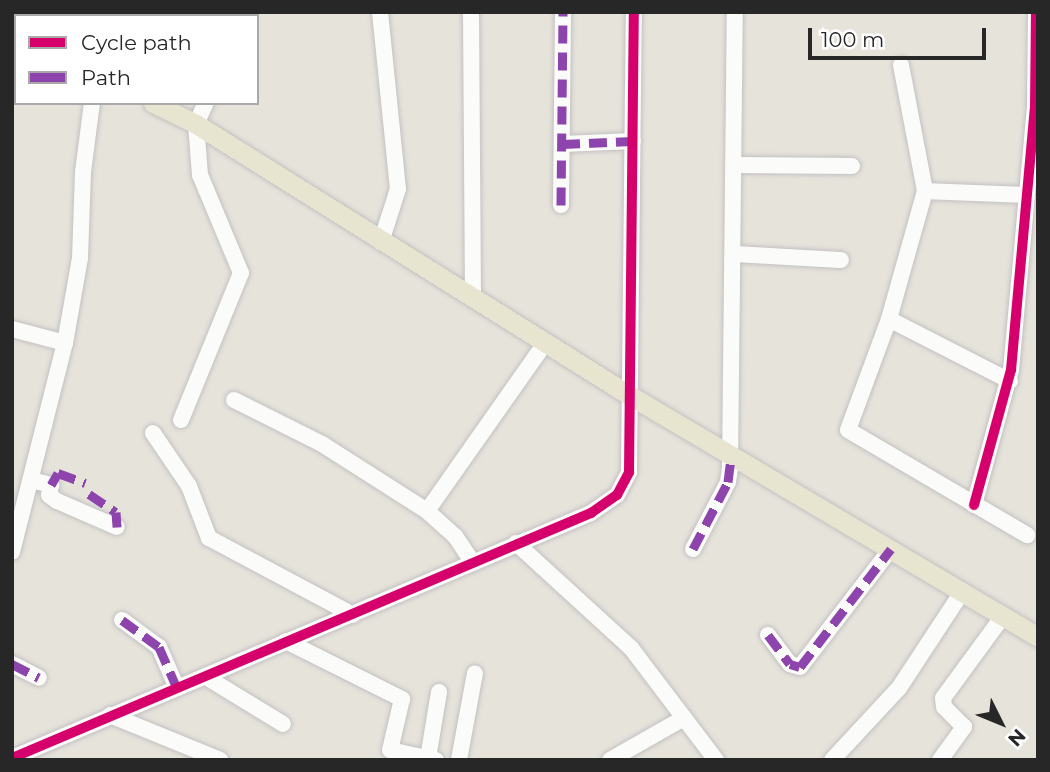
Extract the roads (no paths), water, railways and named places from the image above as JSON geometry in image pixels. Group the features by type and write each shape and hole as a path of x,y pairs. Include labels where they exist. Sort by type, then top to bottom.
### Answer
{"main road":[{"path":"157,105 196,124 629,395 1038,636"}],"street":[{"path":"380,12 398,189 381,242"},
{"path":"471,12 473,299"},
{"path":"561,205 563,12"},
{"path":"12,758 591,513 617,495 629,472 634,12"},
{"path":"694,549 728,482 731,456 737,165 735,12"},
{"path":"974,505 1010,381 1035,97 1036,12"},
{"path":"901,65 925,191 889,319 848,430 1027,535"},
{"path":"12,552 65,342 81,248 83,172 92,105"},
{"path":"181,420 241,273 202,182 196,124 205,105"},
{"path":"562,144 633,141"},
{"path":"737,165 852,166"},
{"path":"925,191 1025,195"},
{"path":"734,254 841,260"},
{"path":"889,319 1010,381"},
{"path":"12,329 65,342"},
{"path":"427,511 545,343"},
{"path":"233,400 322,444 427,511 455,536 473,563"},
{"path":"153,433 189,486 209,538 353,615"},
{"path":"31,480 51,485 49,495 57,501 117,527"},
{"path":"516,543 624,641 716,760"},
{"path":"768,635 790,663 800,667 891,549"},
{"path":"832,760 899,688 962,592"},
{"path":"940,760 964,727 944,707 943,698 1003,616"},
{"path":"122,620 159,647 177,688"},
{"path":"286,641 402,699 389,748 408,757 432,759 439,692"},
{"path":"12,664 39,678"},
{"path":"459,760 475,673"},
{"path":"206,677 283,723"},
{"path":"110,715 220,760"},
{"path":"610,760 684,718"}]}
